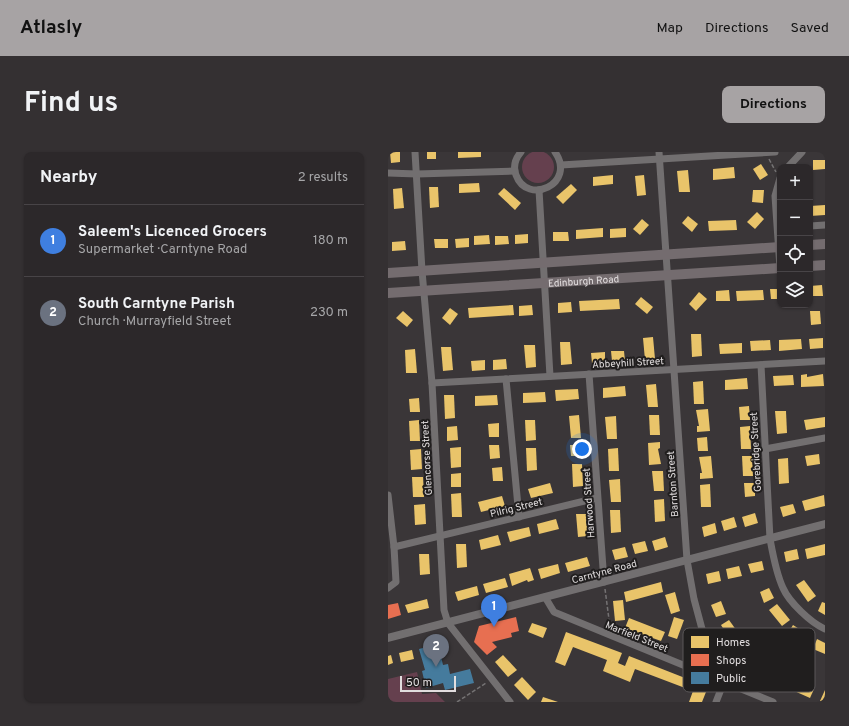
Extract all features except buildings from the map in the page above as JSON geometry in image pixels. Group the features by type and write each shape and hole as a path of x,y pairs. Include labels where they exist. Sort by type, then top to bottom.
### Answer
{"main road":[{"path":"813,245 825,244"},
{"name":"Edinburgh Road","path":"388,273 777,247"},
{"path":"813,266 825,265"},
{"name":"Edinburgh Road","path":"388,293 777,268"}],"street":[{"name":"Glencorse Street","path":"415,152 422,270 432,382 444,610 448,623"},
{"path":"521,152 515,164 517,178 526,188 539,190 546,189 558,179 561,165 555,152"},
{"path":"561,165 660,156 775,152"},
{"path":"791,164 802,152"},
{"name":"Barnton Street","path":"660,156 687,560 694,599 702,628"},
{"path":"388,173 417,174 515,171"},
{"path":"777,189 775,196 777,212"},
{"path":"539,190 550,376"},
{"path":"813,226 825,225"},
{"name":"Abbeyhill Street","path":"432,382 825,361"},
{"name":"Gorebridge Street","path":"761,365 770,539 783,589 799,609 825,629"},
{"name":"Harwood Street","path":"590,374 597,498 604,582"},
{"path":"506,379 519,517"},
{"path":"765,449 825,438"},
{"path":"388,495 394,547 396,582 392,587 388,588"},
{"name":"Pilrig Street","path":"394,547 597,498"},
{"name":"Carntyne Road","path":"388,638 825,524"},
{"name":"Marfield Street","path":"545,597 554,612 683,664"},
{"path":"448,623 510,702"},
{"path":"716,702 720,692"},
{"name":"Marfield Street","path":"750,692 773,702"}],"path":[{"path":"765,153 777,173"},
{"path":"604,582 611,636"},
{"path":"457,702 493,679"}],"shaded area":[{"path":"538,151 544,152 551,158 554,167 553,173 547,180 538,183 532,182 525,176 522,167 523,161 529,154"},
{"path":"417,672 422,694 436,693 445,702 388,702 388,679"}],"place":[{"name":"Saleem's Licenced Grocers","path":"494,627"},
{"name":"South Carntyne Parish","path":"436,667"}]}
